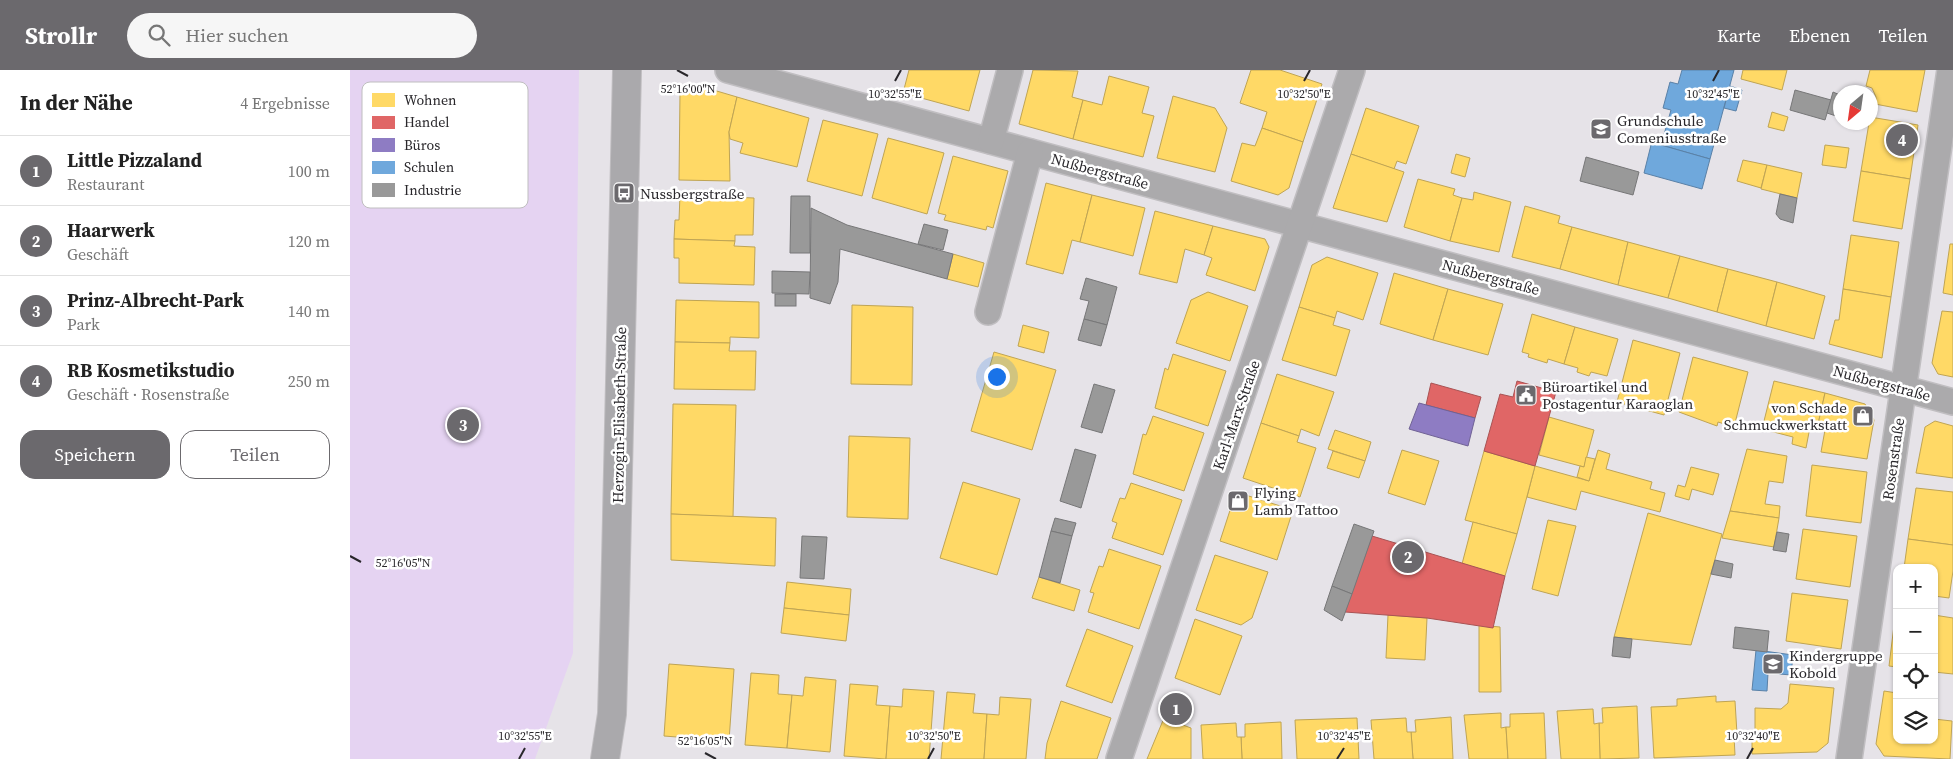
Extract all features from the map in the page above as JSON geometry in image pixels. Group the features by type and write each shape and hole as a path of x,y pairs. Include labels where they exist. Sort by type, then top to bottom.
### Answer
{"street":[{"name":"Herzogin-Elisabeth-Straße","path":"605,759 612,714 627,70"},
{"name":"Nußbergstraße","path":"728,70 1953,402"},
{"path":"991,141 1010,70"},
{"name":"Karl-Marx-Straße","path":"1119,759 1352,70"},
{"name":"Rosenstraße","path":"1849,759 1950,70"},
{"path":"988,312 1030,152"}],"shaded area":[{"path":"350,70 579,70 573,653 535,759 350,759"}],"building: Wohnen":[{"path":"909,70 980,70 969,111 903,93"},
{"path":"1033,70 1078,71 1072,97 1083,100 1073,139 1019,124"},
{"path":"1251,70 1280,70 1322,84 1303,142 1262,128 1267,112 1240,103"},
{"path":"1743,70 1787,70 1782,90 1741,79"},
{"path":"1870,70 1925,70 1917,112 1878,105 1878,85 1866,85"},
{"path":"1109,76 1149,87 1142,113 1154,116 1143,157 1073,139 1083,100 1102,105"},
{"path":"693,84 737,97 729,132 730,181 679,180 680,93"},
{"path":"1173,96 1215,108 1227,128 1215,172 1157,158"},
{"path":"737,97 809,118 797,167 740,153 743,143 730,139 729,132"},
{"path":"1366,108 1419,126 1406,164 1397,161 1394,169 1351,154"},
{"path":"1772,112 1788,117 1784,131 1768,127"},
{"path":"1878,118 1918,125 1910,179 1861,171 1868,130 1878,130"},
{"path":"823,120 878,134 862,196 807,181"},
{"path":"1262,128 1303,142 1289,188 1278,195 1231,181 1242,143 1255,146"},
{"path":"888,138 944,153 927,214 872,198"},
{"path":"1825,145 1849,148 1846,168 1822,165"},
{"path":"1351,154 1404,172 1387,222 1333,208"},
{"path":"1456,154 1470,158 1465,177 1451,173"},
{"path":"953,156 1008,171 993,228 987,226 986,230 944,220 946,215 938,213"},
{"path":"1743,160 1767,165 1761,188 1737,181"},
{"path":"1767,165 1802,173 1797,198 1761,189"},
{"path":"1861,171 1910,179 1902,229 1853,221"},
{"path":"1418,179 1455,189 1453,195 1462,198 1450,241 1404,227"},
{"path":"1046,183 1092,195 1080,242 1072,240 1063,274 1026,264"},
{"path":"1474,192 1511,202 1499,252 1450,241 1462,198 1473,200"},
{"path":"680,195 754,198 753,235 735,235 735,241 674,239 675,220 679,220"},
{"path":"1092,195 1145,208 1133,256 1080,242"},
{"path":"1525,206 1560,216 1558,223 1572,227 1560,269 1512,257"},
{"path":"1155,211 1213,226 1204,255 1185,249 1177,283 1139,274"},
{"path":"1213,226 1265,239 1269,247 1255,291 1206,275 1212,258 1204,255"},
{"path":"1572,227 1628,242 1618,285 1560,269"},
{"path":"1851,235 1899,242 1891,297 1843,289"},
{"path":"674,239 735,241 734,246 755,247 754,285 679,283 679,258 674,258"},
{"path":"1628,242 1680,256 1668,298 1618,285"},
{"path":"1950,244 1953,244 1953,295 1943,293"},
{"path":"953,254 984,263 978,287 947,279"},
{"path":"1680,256 1728,269 1717,312 1668,298"},
{"path":"1327,257 1378,273 1363,320 1337,311 1335,318 1299,307 1312,265"},
{"path":"1728,269 1777,282 1766,326 1717,312"},
{"path":"1394,273 1448,289 1433,340 1380,324"},
{"path":"1777,282 1825,296 1814,339 1766,326"},
{"path":"1448,289 1503,304 1488,355 1433,340"},
{"path":"1843,289 1891,297 1882,358 1829,344 1835,320 1839,320"},
{"path":"1208,292 1248,306 1230,361 1176,343 1191,300"},
{"path":"676,300 759,302 759,338 730,337 730,343 675,342"},
{"path":"852,305 913,307 912,385 851,384"},
{"path":"1299,307 1335,318 1333,325 1350,330 1336,376 1282,360"},
{"path":"1942,311 1953,312 1953,377 1938,374 1932,363"},
{"path":"1532,314 1575,327 1564,364 1548,359 1547,363 1528,357 1529,354 1522,352"},
{"path":"1023,325 1049,332 1044,353 1018,346"},
{"path":"1575,327 1618,339 1607,376 1591,372 1589,376 1577,372 1578,368 1564,364"},
{"path":"1633,340 1680,353 1664,415 1617,402"},
{"path":"675,342 730,343 729,351 756,351 755,390 674,389"},
{"path":"994,352 1056,370 1032,450 971,431"},
{"path":"1173,354 1226,371 1208,426 1155,408 1165,368 1168,370"},
{"path":"1693,357 1748,372 1734,427 1718,422 1717,426 1679,412"},
{"path":"1277,374 1334,392 1319,436 1301,429 1299,436 1261,423"},
{"path":"1774,381 1825,393 1817,429 1810,427 1806,448 1792,444 1793,437 1762,429"},
{"path":"1825,393 1865,404 1874,420 1867,459 1821,452 1825,430 1817,429"},
{"path":"673,404 736,405 733,517 671,514"},
{"path":"1153,416 1204,433 1184,491 1133,474 1143,434 1146,435"},
{"path":"1549,417 1594,430 1584,467 1539,455"},
{"path":"1935,421 1953,426 1953,478 1916,473 1925,427"},
{"path":"1261,423 1299,436 1297,442 1316,448 1300,497 1243,478"},
{"path":"1335,430 1371,442 1365,461 1328,449"},
{"path":"849,436 910,438 908,519 847,517"},
{"path":"1747,449 1787,456 1783,483 1769,481 1765,504 1780,506 1779,518 1730,511"},
{"path":"1402,450 1439,461 1425,505 1388,493"},
{"path":"1598,450 1610,454 1606,469 1652,482 1650,489 1665,493 1660,512 1581,491 1576,510 1527,497 1535,466 1589,481"},
{"path":"1333,451 1365,461 1359,478 1327,468"},
{"path":"1484,451 1535,466 1517,534 1465,520"},
{"path":"1586,457 1595,459 1589,481 1577,477 1580,466 1584,467"},
{"path":"1812,465 1867,472 1861,523 1806,516"},
{"path":"1691,467 1719,474 1713,495 1692,489 1689,500 1675,496 1678,485 1685,487"},
{"path":"963,482 1020,499 997,575 940,558"},
{"path":"1131,483 1182,500 1163,555 1112,538 1117,523 1112,521 1120,498 1125,499"},
{"path":"1916,488 1953,492 1953,545 1908,539"},
{"path":"1236,492 1293,510 1277,560 1220,541"},
{"path":"1730,511 1779,518 1774,547 1722,538"},
{"path":"1648,513 1722,534 1691,645 1614,637"},
{"path":"671,514 776,518 775,566 671,560"},
{"path":"1548,520 1576,526 1558,596 1532,589"},
{"path":"1473,522 1517,534 1505,576 1462,564"},
{"path":"1803,529 1857,536 1850,587 1796,579"},
{"path":"1908,539 1953,545 1953,571 1949,598 1938,597 1938,564 1905,564"},
{"path":"1109,549 1161,566 1139,629 1088,612 1094,593 1090,592 1099,566 1103,567"},
{"path":"1215,555 1268,572 1252,618 1241,625 1196,610"},
{"path":"1039,577 1080,590 1074,611 1032,598"},
{"path":"787,582 851,589 849,615 784,608"},
{"path":"1792,593 1848,600 1841,649 1786,641"},
{"path":"784,608 849,615 846,641 781,633"},
{"path":"1388,615 1427,618 1425,660 1386,658"},
{"path":"1938,616 1953,618 1953,674 1938,672"},
{"path":"1195,619 1242,636 1220,695 1175,678"},
{"path":"1479,625 1500,627 1501,692 1479,692"},
{"path":"1087,629 1133,646 1112,703 1066,686"},
{"path":"1893,633 1893,666 1889,666"},
{"path":"669,664 734,669 729,741 664,736"},
{"path":"751,673 779,675 778,694 792,695 787,748 745,745"},
{"path":"805,677 836,680 830,752 787,748 792,695 803,696"},
{"path":"850,684 878,686 876,705 890,706 886,759 844,756"},
{"path":"1790,684 1834,688 1828,743 1817,752 1752,754 1755,708 1781,709 1788,703"},
{"path":"903,689 934,691 929,759 886,759 890,706 902,707"},
{"path":"1884,691 1893,692 1893,744 1938,744 1938,719 1952,721 1950,759 1884,756 1876,744"},
{"path":"947,692 975,694 973,713 987,714 984,759 941,759"},
{"path":"1173,694 1187,699 1178,723 1164,718"},
{"path":"1716,696 1716,702 1735,701 1737,734 1734,736 1735,755 1654,758 1651,707 1677,706 1677,699"},
{"path":"1000,697 1031,699 1026,759 984,759 987,714 999,715"},
{"path":"1061,701 1111,718 1097,759 1045,759 1047,743"},
{"path":"1637,706 1639,758 1600,759 1599,723 1603,723 1602,708"},
{"path":"1593,709 1594,724 1599,723 1600,759 1561,759 1557,711"},
{"path":"1501,713 1501,728 1506,727 1508,759 1469,759 1464,715"},
{"path":"1544,713 1546,759 1508,759 1506,727 1510,727 1510,714"},
{"path":"1451,717 1453,759 1413,759 1411,732 1416,732 1415,720"},
{"path":"1164,718 1191,728 1191,759 1147,759"},
{"path":"1357,718 1359,759 1297,759 1295,720"},
{"path":"1406,718 1407,732 1411,732 1413,759 1374,759 1371,720"},
{"path":"1281,722 1282,759 1242,759 1241,737 1245,737 1245,724"},
{"path":"1236,723 1237,737 1241,737 1242,759 1203,759 1201,725"}],"building: Handel":[{"path":"1517,381 1556,392 1535,466 1484,451 1500,394 1513,397"},
{"path":"1431,383 1481,397 1475,418 1426,405"},
{"path":"1372,536 1505,576 1493,628 1427,618 1345,612"}],"building: Büros":[{"path":"1419,403 1475,418 1468,446 1409,429"}],"building: Schulen":[{"path":"1682,70 1734,70 1710,159 1661,145 1671,110 1663,108 1670,82 1678,84"},
{"path":"1730,86 1742,90 1736,111 1724,108"},
{"path":"1653,137 1662,140 1661,145 1710,159 1702,189 1644,173"},
{"name":"Kindergruppe Kobold","path":"1756,650 1793,655 1791,675 1768,673 1767,691 1752,690"}],"building: Industrie":[{"path":"1795,90 1831,100 1825,120 1790,110"},
{"path":"1833,92 1833,115 1827,113"},
{"path":"1586,157 1639,172 1633,195 1580,181"},
{"path":"1780,194 1797,198 1793,223 1780,219 1776,214"},
{"path":"791,196 810,196 810,253 790,253"},
{"path":"811,208 847,225 953,254 947,279 840,249 838,282 830,304 810,298"},
{"path":"924,224 948,230 943,250 918,244"},
{"path":"772,271 810,272 809,294 772,293"},
{"path":"1086,278 1117,287 1107,325 1084,319 1089,301 1080,299"},
{"path":"775,294 796,294 796,306 775,306"},
{"path":"1084,319 1107,325 1101,346 1078,340"},
{"path":"1094,384 1115,390 1102,433 1081,427"},
{"path":"1075,449 1096,455 1081,508 1060,501"},
{"path":"1055,518 1076,523 1072,536 1051,531"},
{"path":"1354,524 1374,531 1352,594 1332,586"},
{"path":"1051,531 1072,536 1060,583 1039,577"},
{"path":"1777,532 1789,534 1786,552 1773,550"},
{"path":"802,536 827,537 824,579 800,578"},
{"path":"1715,560 1733,564 1731,578 1711,574"},
{"path":"1332,586 1352,594 1342,621 1324,610"},
{"path":"1735,627 1769,631 1767,652 1733,648"},
{"path":"1614,637 1632,639 1630,658 1612,656"}],"place":[{"name":"Grundschule Comeniusstraße","path":"1601,129"},
{"name":"RB Kosmetikstudio","path":"1902,140"},
{"name":"Nussbergstraße","path":"624,193"},
{"name":"Büroartikel und Postagentur Karaoglan","path":"1526,395"},
{"name":"von Schade Schmuckwerkstatt","path":"1863,416"},
{"name":"Prinz-Albrecht-Park","path":"463,425"},
{"name":"Flying Lamb Tattoo","path":"1238,501"},
{"name":"Haarwerk","path":"1408,557"},
{"name":"Kindergruppe Kobold","path":"1773,664"},
{"name":"Little Pizzaland","path":"1176,709"}]}
